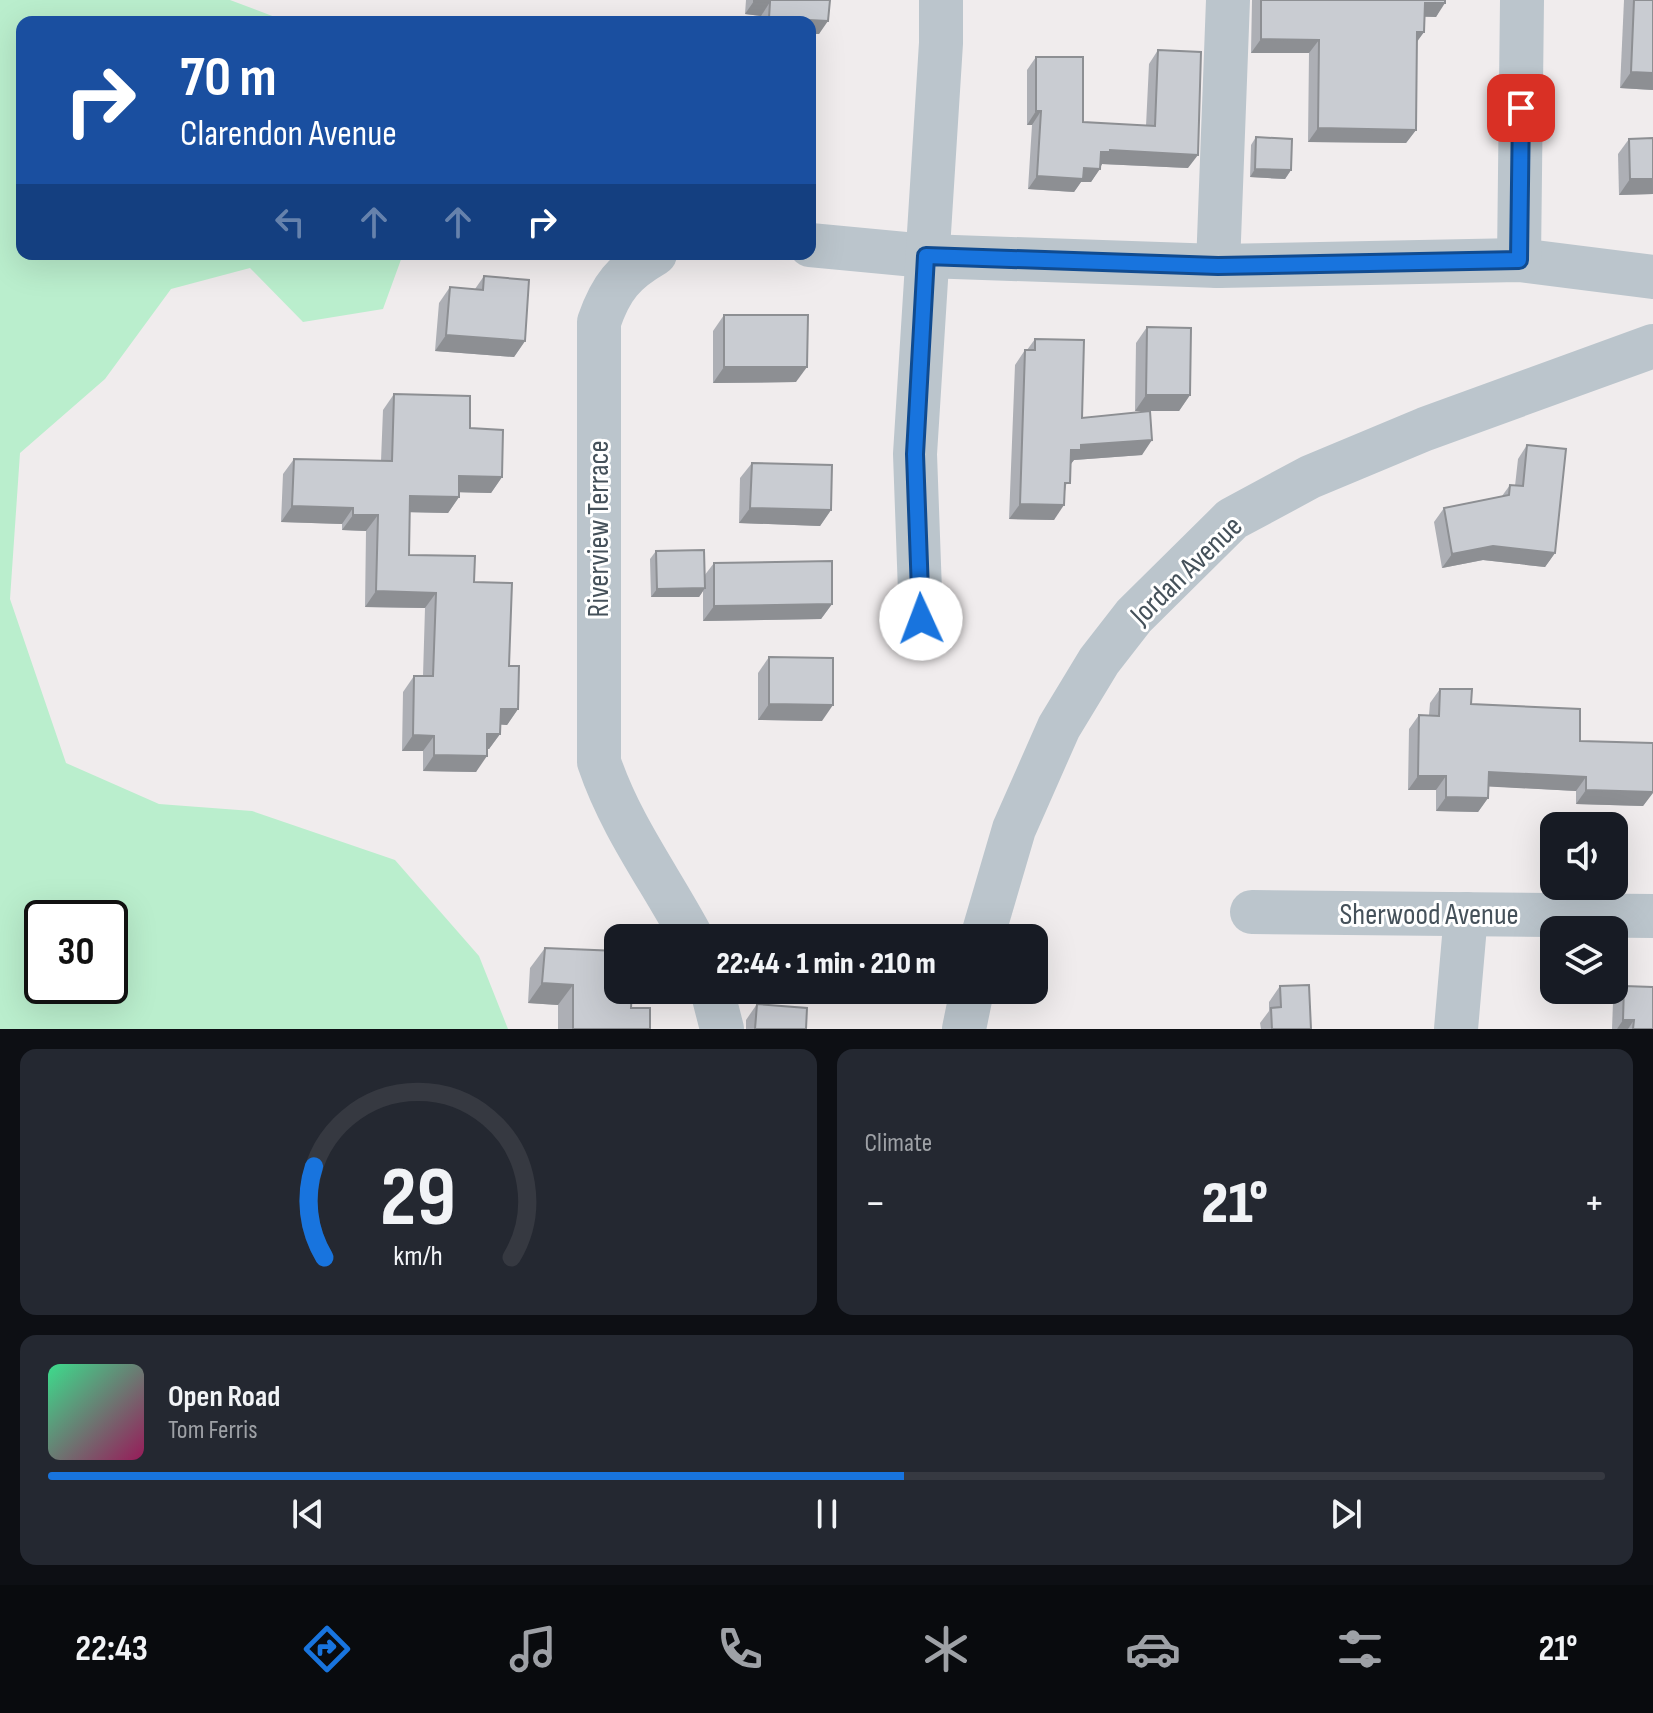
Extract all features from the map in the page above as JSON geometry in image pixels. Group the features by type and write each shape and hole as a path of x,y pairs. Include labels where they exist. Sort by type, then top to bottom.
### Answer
{"street":[{"path":"921,619 915,454 941,43 941,0"},
{"path":"1218,266 1228,0"},
{"path":"1519,260 1522,0"},
{"path":"816,246 926,256 1218,266 1519,260 1653,277"},
{"name":"Riverview Terrace","path":"645,260 626,272 607,297 597,341 599,762 612,799 632,838 666,889 685,924"},
{"name":"Jordan Avenue","path":"986,924 1014,829 1059,727 1099,661 1134,616 1232,519 1310,477 1425,429 1653,346"},
{"name":"Sherwood Avenue","path":"1252,912 1653,916"},
{"path":"1456,1029 1466,914"},
{"path":"716,1004 722,1029"},
{"path":"964,1029 969,1004"}],"green space":[{"path":"0,0 230,0 272,16 16,16 16,260 401,260 383,309 303,322 250,268 171,289 105,379 20,453 10,599 66,763 159,804 252,811 395,860 479,956 508,1029 0,1029"}],"building":[{"path":"830,0 828,21 816,20 816,16 769,16 770,2 754,1"},
{"path":"1261,0 1445,0 1445,3 1425,3 1424,32 1417,32 1416,130 1318,128 1319,40 1261,39"},
{"path":"1634,0 1653,0 1653,73 1631,72"},
{"path":"1158,50 1201,52 1198,155 1110,150 1101,152 1100,169 1084,168 1083,179 1037,176 1041,111 1036,111 1036,57 1083,57 1083,122 1155,126"},
{"path":"1256,137 1292,139 1291,170 1255,169"},
{"path":"1653,138 1653,179 1630,179 1629,139"},
{"path":"484,276 529,280 525,341 446,335 450,287 483,290"},
{"path":"724,315 808,315 807,367 724,367"},
{"path":"1147,327 1191,328 1190,395 1146,395"},
{"path":"1035,339 1084,340 1082,418 1150,411 1152,440 1081,445 1081,450 1071,450 1070,483 1065,483 1064,505 1020,504 1025,350 1035,350"},
{"path":"394,394 470,396 470,428 503,430 502,477 459,476 459,497 410,496 409,555 475,556 474,582 512,583 509,666 519,666 518,709 501,709 500,734 487,734 487,756 434,755 434,736 413,735 414,676 433,676 436,593 376,591 378,515 353,515 353,508 292,506 294,459 392,461"},
{"path":"1527,445 1566,449 1555,553 1493,546 1452,554 1444,508 1509,495 1510,485 1523,486"},
{"path":"752,463 832,465 831,510 750,508"},
{"path":"704,550 705,588 657,589 656,551"},
{"path":"832,561 832,604 714,606 714,563"},
{"path":"769,657 833,658 833,705 769,704"},
{"path":"1440,689 1472,689 1471,704 1580,709 1580,741 1653,743 1653,792 1586,790 1586,777 1489,772 1488,798 1446,797 1446,776 1418,776 1419,715 1439,716"},
{"path":"545,948 604,950 604,1004 650,1008 650,1029 573,1029 573,985 542,983"},
{"path":"1309,985 1311,1029 1272,1029 1271,1008 1281,1007 1280,986"},
{"path":"1628,986 1653,987 1653,1029 1633,1029 1634,1020 1623,1020 1623,1004 1628,1004"},
{"path":"757,1004 807,1008 806,1029 755,1029"}],"route":[{"path":"921,619 915,454 926,256 1218,266 1519,260 1521,108"}]}
